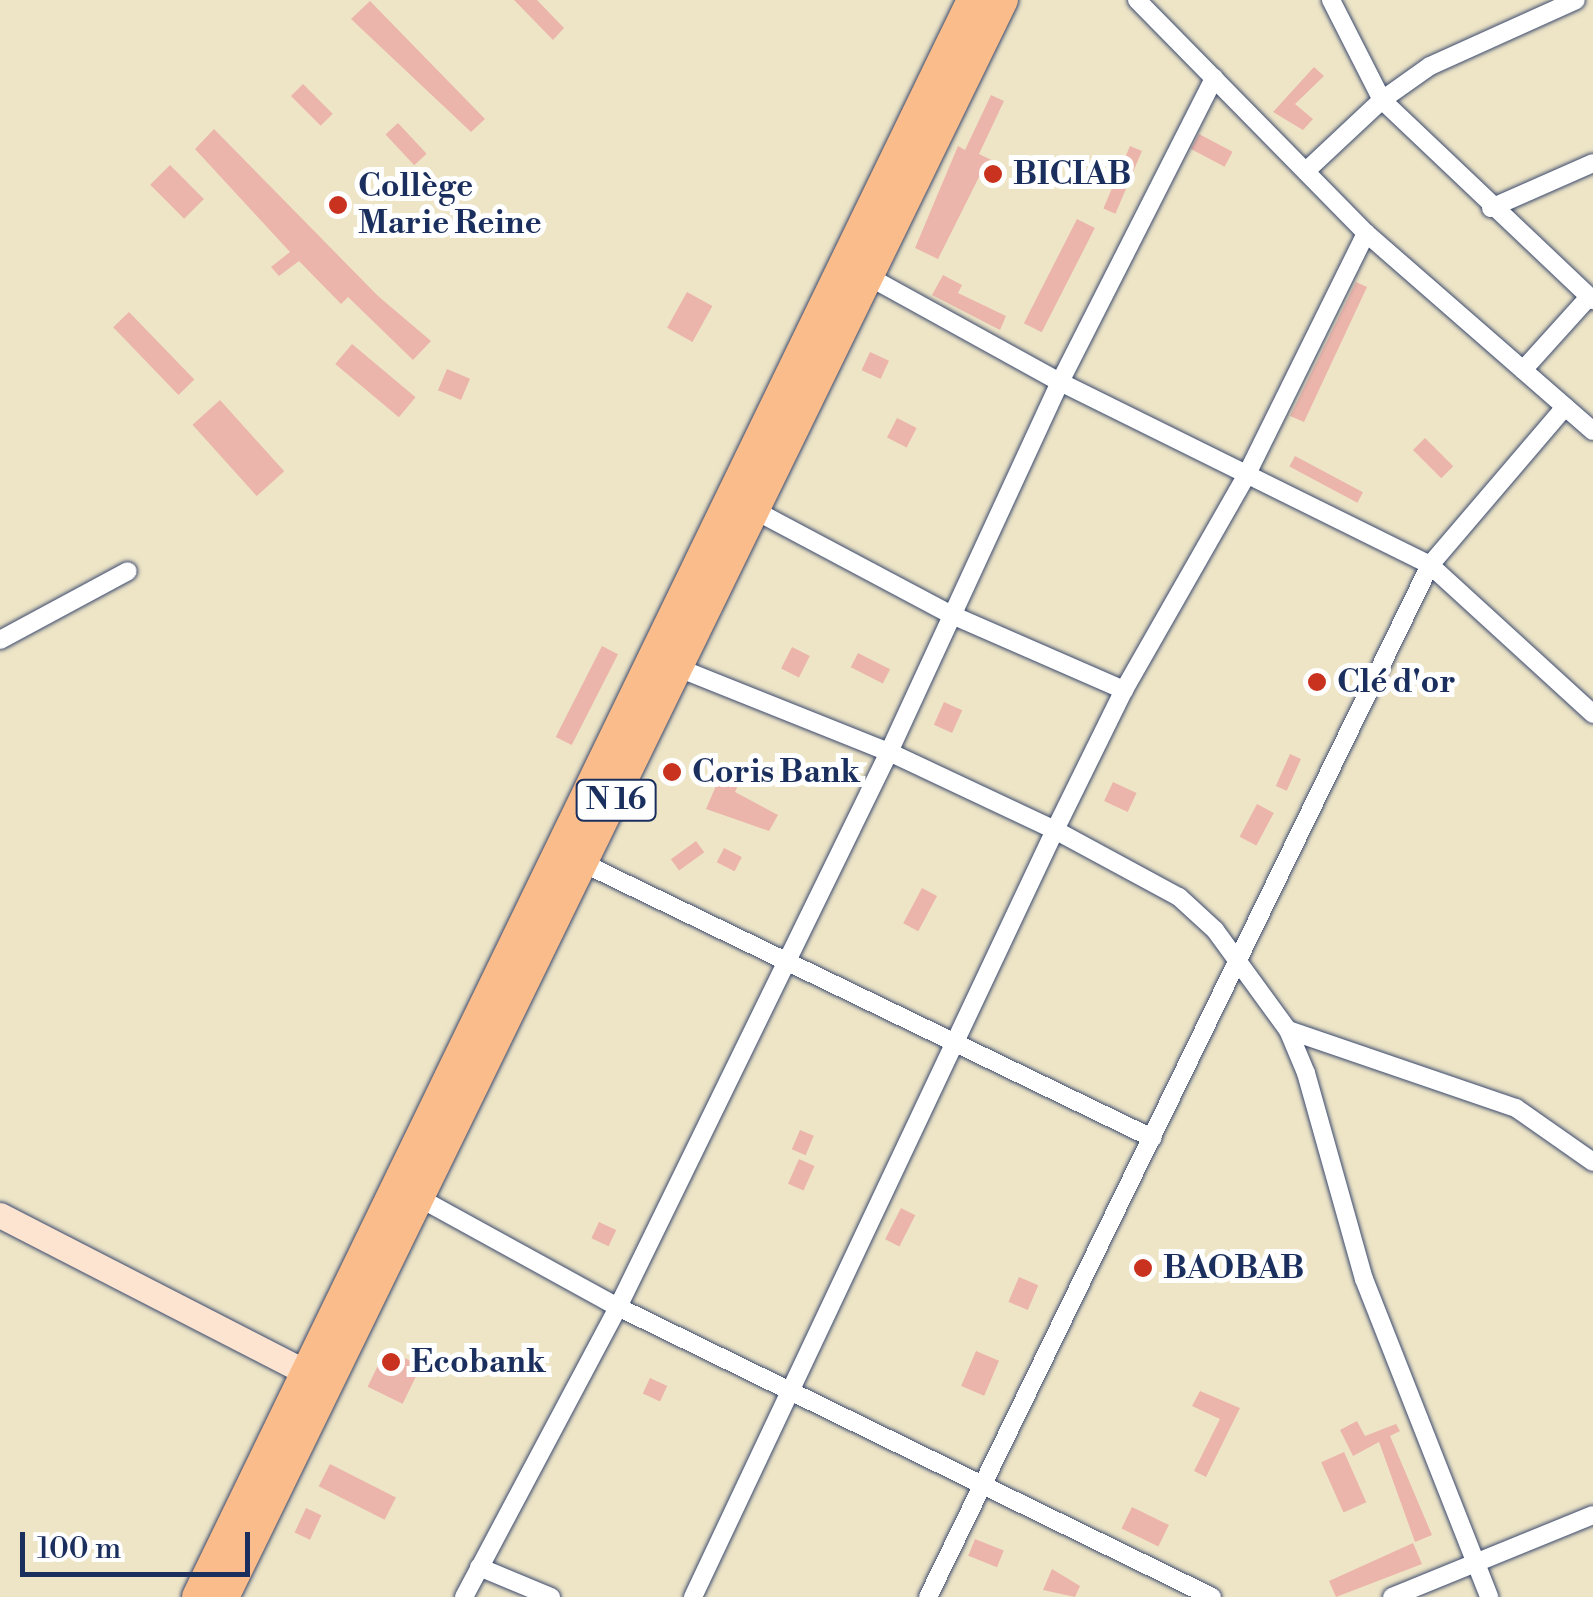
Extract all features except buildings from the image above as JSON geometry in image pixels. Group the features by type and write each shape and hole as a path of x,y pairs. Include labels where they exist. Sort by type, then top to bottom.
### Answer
{"highway":[{"name":"N 16","path":"408,1192 585,864 665,662 756,511 974,0"},
{"name":"N 16","path":"198,1597 317,1378 857,272 1002,0"},
{"name":"N 16","path":"224,1597 317,1378"}],"street":[{"path":"1137,0 1366,233 1593,431"},
{"path":"1331,0 1382,100 1490,208 1591,298 1523,370"},
{"path":"1306,171 1382,100 1430,66 1576,0"},
{"path":"464,1597 618,1307 889,752 1060,382 1214,78"},
{"path":"1490,208 1593,163"},
{"path":"693,1597 956,1046 1054,830 1124,690 1246,476 1366,233"},
{"path":"857,272 1060,382 1430,565 1593,714"},
{"path":"928,1597 1430,565 1565,406"},
{"path":"756,511 950,614 1124,690"},
{"path":"0,640 128,571"},
{"path":"665,662 889,752 1054,830 1179,897 1215,930 1235,963 1288,1030 1364,1279 1489,1597"},
{"path":"585,864 1152,1138"},
{"path":"1288,1030 1516,1108 1593,1162"},
{"path":"408,1192 618,1307 984,1480 1212,1597"},
{"path":"0,1215 317,1378"},
{"path":"1392,1597 1593,1515"},
{"path":"479,1567 551,1597"}],"place":[{"name":"BICIAB","path":"993,174"},
{"name":"Collège Marie Reine","path":"338,205"},
{"name":"Clé d'or","path":"1317,682"},
{"name":"Coris Bank","path":"672,772"},
{"name":"BAOBAB","path":"1143,1268"},
{"name":"Ecobank","path":"391,1362"}]}
